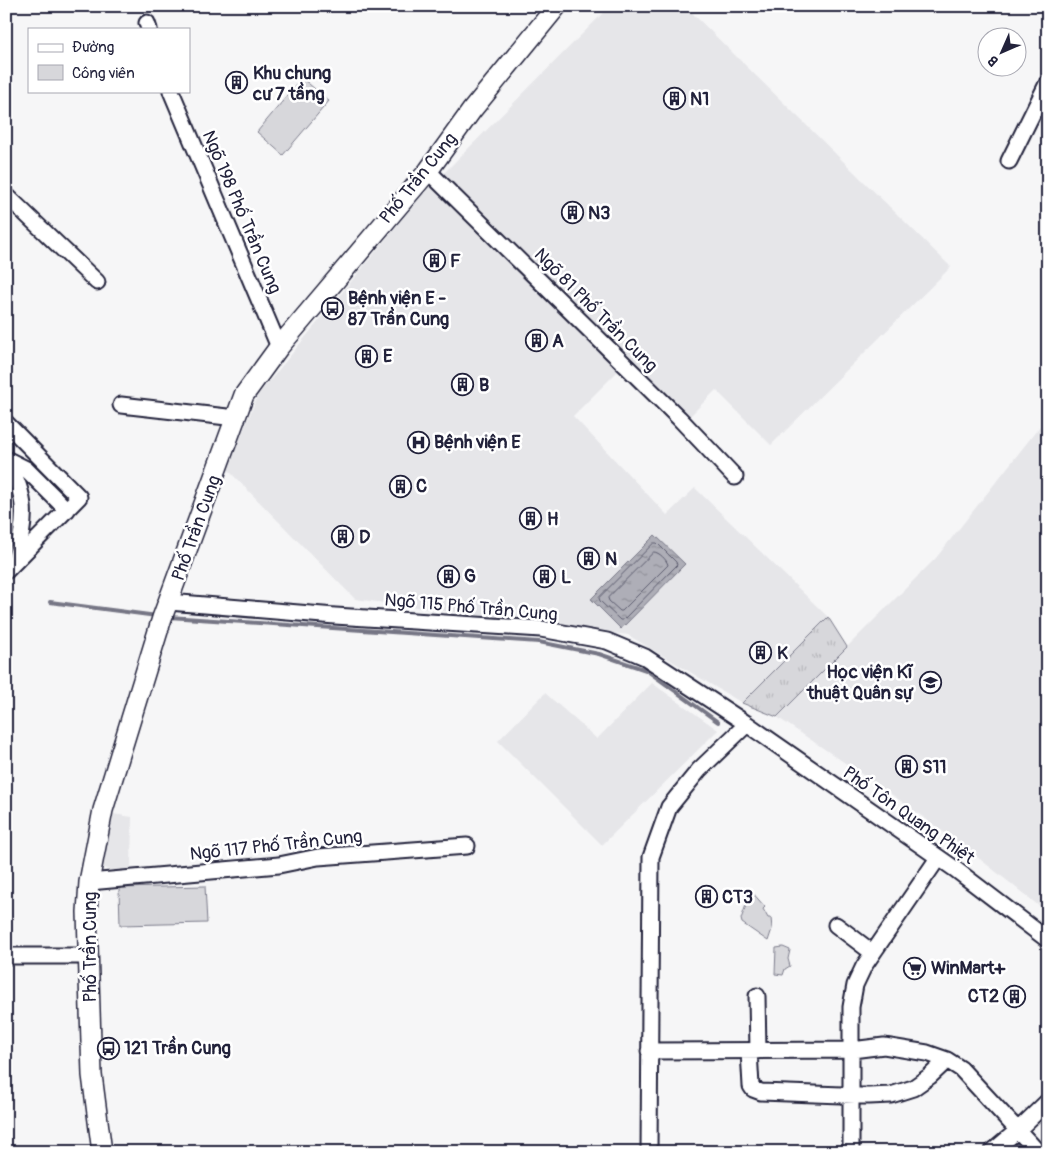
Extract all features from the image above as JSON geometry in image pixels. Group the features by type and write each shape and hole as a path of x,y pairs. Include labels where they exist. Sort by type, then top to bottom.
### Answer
{"main road":[{"name":"Phố Trần Cung","path":"102,1152 92,1075 86,912 89,882 103,810 166,609 244,395 279,346 428,171 472,110 556,6"}],"street":[{"path":"1008,161 1048,82"},
{"name":"Ngõ 198 Phố Trần Cung","path":"171,92 279,346"},
{"name":"Ngõ 81 Phố Trần Cung","path":"428,171 679,418 735,477"},
{"path":"6,195 97,282"},
{"path":"121,405 236,418"},
{"path":"6,423 79,496 11,567"},
{"path":"6,459 26,469 67,510"},
{"path":"6,459 16,476 23,500 24,519 22,537 11,567"},
{"name":"Ngõ 115 Phố Trần Cung","path":"166,609 335,616 541,629 607,641 645,657 747,724"},
{"path":"649,1152 651,857 669,807 699,770 747,724"},
{"name":"Phố Tôn Quang Phiệt","path":"747,724 938,858 1048,940"},
{"name":"Ngõ 117 Phố Trần Cung","path":"89,882 279,865 318,857 467,846"},
{"path":"851,1152 851,1008 854,993 864,966 938,858"},
{"path":"836,925 873,953"},
{"path":"6,956 89,956"},
{"path":"757,996 751,1086 757,1091 884,1096 913,1088 930,1076 947,1060"},
{"path":"649,1051 852,1050 884,1046 927,1053 947,1060 961,1069 1038,1152"},
{"path":"992,1152 1048,1101"}],"shaded area":[{"path":"610,6 685,6 951,267 771,445 716,390 687,419 441,176"},
{"name":"Bệnh viện E","path":"431,184 619,370 573,416 667,515 695,488 828,617 742,703 628,635 355,599 227,469 258,395"},
{"name":"Học viện Kĩ thuật Quân sự","path":"1048,416 1048,913 971,852 894,796 777,717 936,558"},
{"path":"652,683 718,730 602,845 498,741 545,693 597,739"},
{"path":"113,814 132,817 131,871 114,871 101,867"}],"green space":[{"path":"302,78 329,101 283,155 257,132"},
{"path":"828,617 847,647 777,717 742,703"},
{"path":"205,886 207,923 120,925 119,888"},
{"path":"751,891 765,907 763,909 768,918 771,918 772,929 768,941 742,923 741,919"},
{"path":"783,947 790,950 788,959 790,966 785,969 783,975 775,974 776,948"}],"water":[{"path":"655,535 685,564 621,629 591,599"}],"waterway":[{"path":"50,602 157,616"},
{"path":"169,617 539,642 599,654 646,670 718,722"}],"place":[{"name":"Khu chung cư 7 tầng","path":"237,83"},
{"name":"N1","path":"674,99"},
{"name":"N3","path":"572,213"},
{"name":"F","path":"434,261"},
{"name":"Bệnh viện E - 87 Trần Cung","path":"332,308"},
{"name":"A","path":"536,341"},
{"name":"E","path":"367,356"},
{"name":"B","path":"463,385"},
{"name":"Bệnh viện E","path":"418,442"},
{"name":"C","path":"400,486"},
{"name":"H","path":"531,519"},
{"name":"D","path":"343,537"},
{"name":"N","path":"589,559"},
{"name":"G","path":"448,576"},
{"name":"L","path":"545,577"},
{"name":"K","path":"761,653"},
{"name":"Học viện Kĩ thuật Quân sự","path":"930,682"},
{"name":"S11","path":"906,767"},
{"name":"CT3","path":"706,897"},
{"name":"WinMart+","path":"915,968"},
{"name":"CT2","path":"1015,996"},
{"name":"121 Trần Cung","path":"108,1048"}]}
